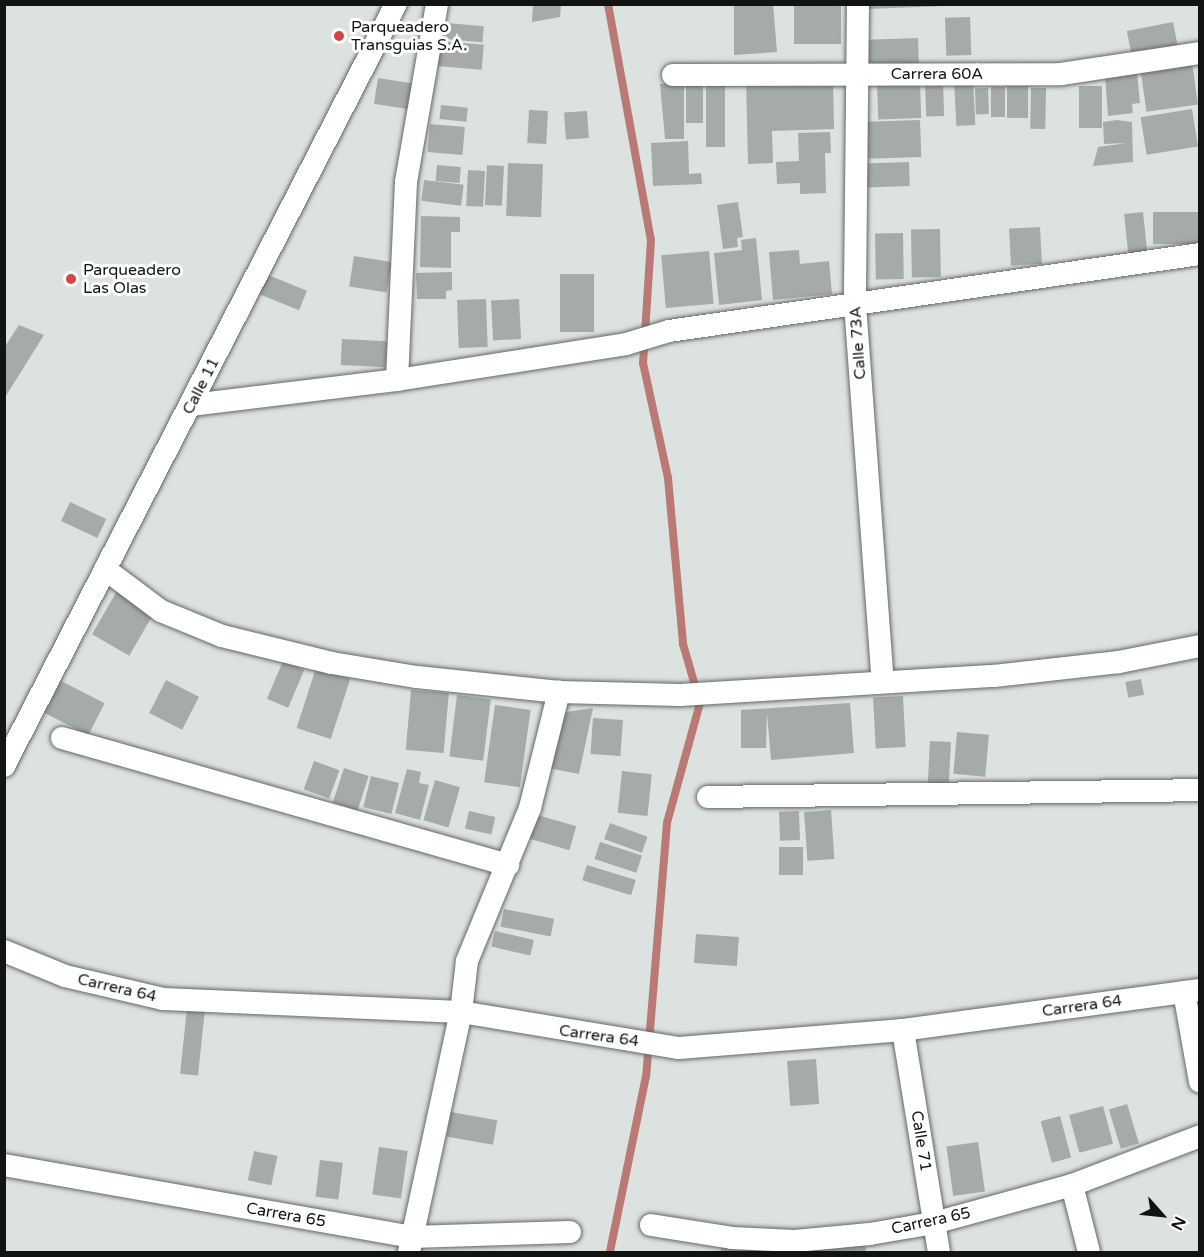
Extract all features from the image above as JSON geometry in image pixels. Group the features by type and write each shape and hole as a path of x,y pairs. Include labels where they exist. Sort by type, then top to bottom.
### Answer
{"street":[{"name":"Calle 11","path":"4,766 396,4"},
{"path":"397,380 405,182 436,4"},
{"name":"Calle 73A","path":"858,4 855,304 883,681"},
{"name":"Carrera 60A","path":"672,75 1061,74 1200,53"},
{"path":"191,405 397,380 626,344 669,331 1200,254"},
{"path":"105,569 161,611 222,636 332,663 417,678 560,692 680,695 994,676 1119,662 1200,646"},
{"path":"410,1245 461,1012 467,961 530,808 560,692"},
{"path":"62,738 508,865"},
{"path":"708,798 1200,790"},
{"name":"Carrera 64","path":"4,951 65,976 164,999 461,1012 679,1048 903,1030 1192,991"},
{"path":"1192,991 1200,1082"},
{"name":"Calle 71","path":"903,1030 939,1252"},
{"name":"Carrera 65","path":"651,1225 732,1238 795,1241 934,1223 1072,1185 1200,1136"},
{"name":"Carrera 65","path":"4,1165 410,1245 570,1232"},
{"path":"1072,1185 1089,1252"}],"building":[{"path":"533,4 561,4 560,17 532,22"},
{"path":"734,4 773,4 777,52 734,55"},
{"path":"794,4 841,4 841,44 794,44"},
{"path":"867,4 945,4 945,6 867,9"},
{"path":"970,17 971,55 946,56 945,18"},
{"path":"1173,22 1178,48 1132,56 1127,31"},
{"path":"447,23 484,26 482,42 446,39"},
{"path":"918,38 919,69 862,71 861,40"},
{"path":"440,41 484,45 482,70 438,66"},
{"path":"1192,62 1198,105 1146,112 1141,69"},
{"path":"1137,72 1140,103 1132,104 1133,113 1108,116 1105,75"},
{"path":"378,78 418,84 413,110 374,104"},
{"path":"746,78 833,80 834,129 772,131 773,163 748,164"},
{"path":"973,80 975,125 956,126 954,81"},
{"path":"706,82 725,82 725,147 706,147"},
{"path":"920,82 921,118 878,119 877,84"},
{"path":"943,82 944,116 926,117 925,83"},
{"path":"660,84 684,84 684,139 665,139"},
{"path":"686,85 703,85 703,123 686,123"},
{"path":"1007,86 1028,86 1028,118 1007,118"},
{"path":"1079,86 1102,86 1102,128 1079,128"},
{"path":"991,87 1005,87 1005,117 991,117"},
{"path":"975,88 988,88 989,114 976,114"},
{"path":"1031,88 1046,88 1045,129 1030,129"},
{"path":"441,105 468,108 466,122 440,119"},
{"path":"1192,109 1198,147 1147,155 1141,117"},
{"path":"529,110 548,111 546,144 527,143"},
{"path":"587,111 589,138 566,140 564,113"},
{"path":"920,120 921,157 868,159 867,122"},
{"path":"1117,120 1132,122 1133,162 1093,166 1098,147 1127,143 1104,144 1103,122"},
{"path":"430,124 465,127 462,155 428,152"},
{"path":"830,132 831,153 825,153 826,193 800,194 800,183 777,184 776,162 799,161 798,133"},
{"path":"688,141 689,174 701,173 702,184 653,186 651,143"},
{"path":"909,162 910,186 866,188 865,164"},
{"path":"508,163 543,164 541,217 506,216"},
{"path":"437,165 461,167 460,183 436,181"},
{"path":"487,165 504,166 502,206 485,205"},
{"path":"468,170 485,171 483,207 466,206"},
{"path":"424,180 464,185 461,206 421,201"},
{"path":"738,202 743,237 737,238 738,247 723,249 717,205"},
{"path":"1143,212 1147,252 1128,254 1124,214"},
{"path":"1153,212 1200,212 1200,244 1153,244"},
{"path":"421,216 460,217 460,232 451,232 451,268 420,267"},
{"path":"1040,227 1042,264 1011,266 1009,229"},
{"path":"940,229 941,277 912,277 911,230"},
{"path":"875,233 903,233 904,279 876,279"},
{"path":"756,238 762,300 719,305 714,253 742,250 741,240"},
{"path":"799,250 800,264 829,261 832,294 773,300 769,252"},
{"path":"709,251 714,304 666,308 661,255"},
{"path":"354,256 392,262 387,293 349,287"},
{"path":"452,272 452,290 446,291 446,299 417,299 416,273"},
{"path":"560,274 594,274 594,332 560,332"},
{"path":"268,275 307,291 299,310 260,294"},
{"path":"486,299 488,347 459,348 457,300"},
{"path":"519,299 521,339 493,340 491,300"},
{"path":"19,325 44,335 4,399 4,348"},
{"path":"342,339 387,341 386,367 341,365"},
{"path":"70,502 106,519 97,538 61,521"},
{"path":"117,591 154,612 129,656 92,634"},
{"path":"283,661 304,670 288,708 267,699"},
{"path":"316,668 350,679 331,739 297,728"},
{"path":"1141,679 1144,695 1128,698 1125,682"},
{"path":"166,680 199,697 182,730 149,713"},
{"path":"61,681 105,703 88,735 45,713"},
{"path":"411,690 449,693 444,753 406,750"},
{"path":"457,695 491,699 483,761 449,757"},
{"path":"903,696 906,747 876,749 873,698"},
{"path":"850,703 854,753 771,760 767,713 766,748 741,748 741,710"},
{"path":"495,705 531,710 520,787 484,782"},
{"path":"593,708 579,774 548,768 560,713"},
{"path":"593,718 623,720 620,756 590,754"},
{"path":"957,732 989,735 985,777 953,774"},
{"path":"930,741 951,742 949,784 928,783"},
{"path":"314,761 339,770 329,798 304,789"},
{"path":"344,768 369,776 358,810 333,802"},
{"path":"407,769 421,772 419,783 429,785 420,820 395,813"},
{"path":"622,771 652,774 647,816 618,813"},
{"path":"371,776 399,783 391,814 363,807"},
{"path":"435,780 460,787 448,828 423,820"},
{"path":"831,810 834,859 807,861 804,812"},
{"path":"469,811 495,817 491,835 465,829"},
{"path":"799,811 800,840 780,841 779,812"},
{"path":"534,814 576,826 569,850 527,838"},
{"path":"610,823 648,837 642,853 604,839"},
{"path":"600,842 642,856 636,873 594,859"},
{"path":"779,847 803,847 803,875 779,875"},
{"path":"587,865 636,880 631,895 582,880"},
{"path":"504,909 554,919 551,936 501,927"},
{"path":"495,931 534,940 530,956 491,947"},
{"path":"696,934 739,937 737,966 694,963"},
{"path":"187,1008 205,1010 198,1076 180,1074"},
{"path":"816,1059 819,1104 790,1106 787,1061"},
{"path":"1127,1104 1139,1143 1121,1149 1109,1110"},
{"path":"1103,1106 1113,1144 1079,1153 1069,1115"},
{"path":"451,1112 497,1120 493,1145 447,1137"},
{"path":"1060,1116 1071,1158 1052,1163 1041,1121"},
{"path":"978,1142 985,1192 953,1196 946,1146"},
{"path":"379,1147 408,1151 401,1199 372,1195"},
{"path":"254,1151 277,1156 271,1185 248,1180"},
{"path":"320,1160 343,1163 338,1200 315,1197"},
{"path":"865,1242 866,1252 806,1252 805,1248"},
{"path":"721,1246 789,1249 789,1252 721,1252"}],"waterway":[{"path":"608,4 651,240 643,363 668,478 683,644 700,703 667,823 646,1076 610,1252"}],"place":[{"name":"Parqueadero Transguias S.A.","path":"339,36"},
{"name":"Parqueadero Las Olas","path":"71,279"}]}
